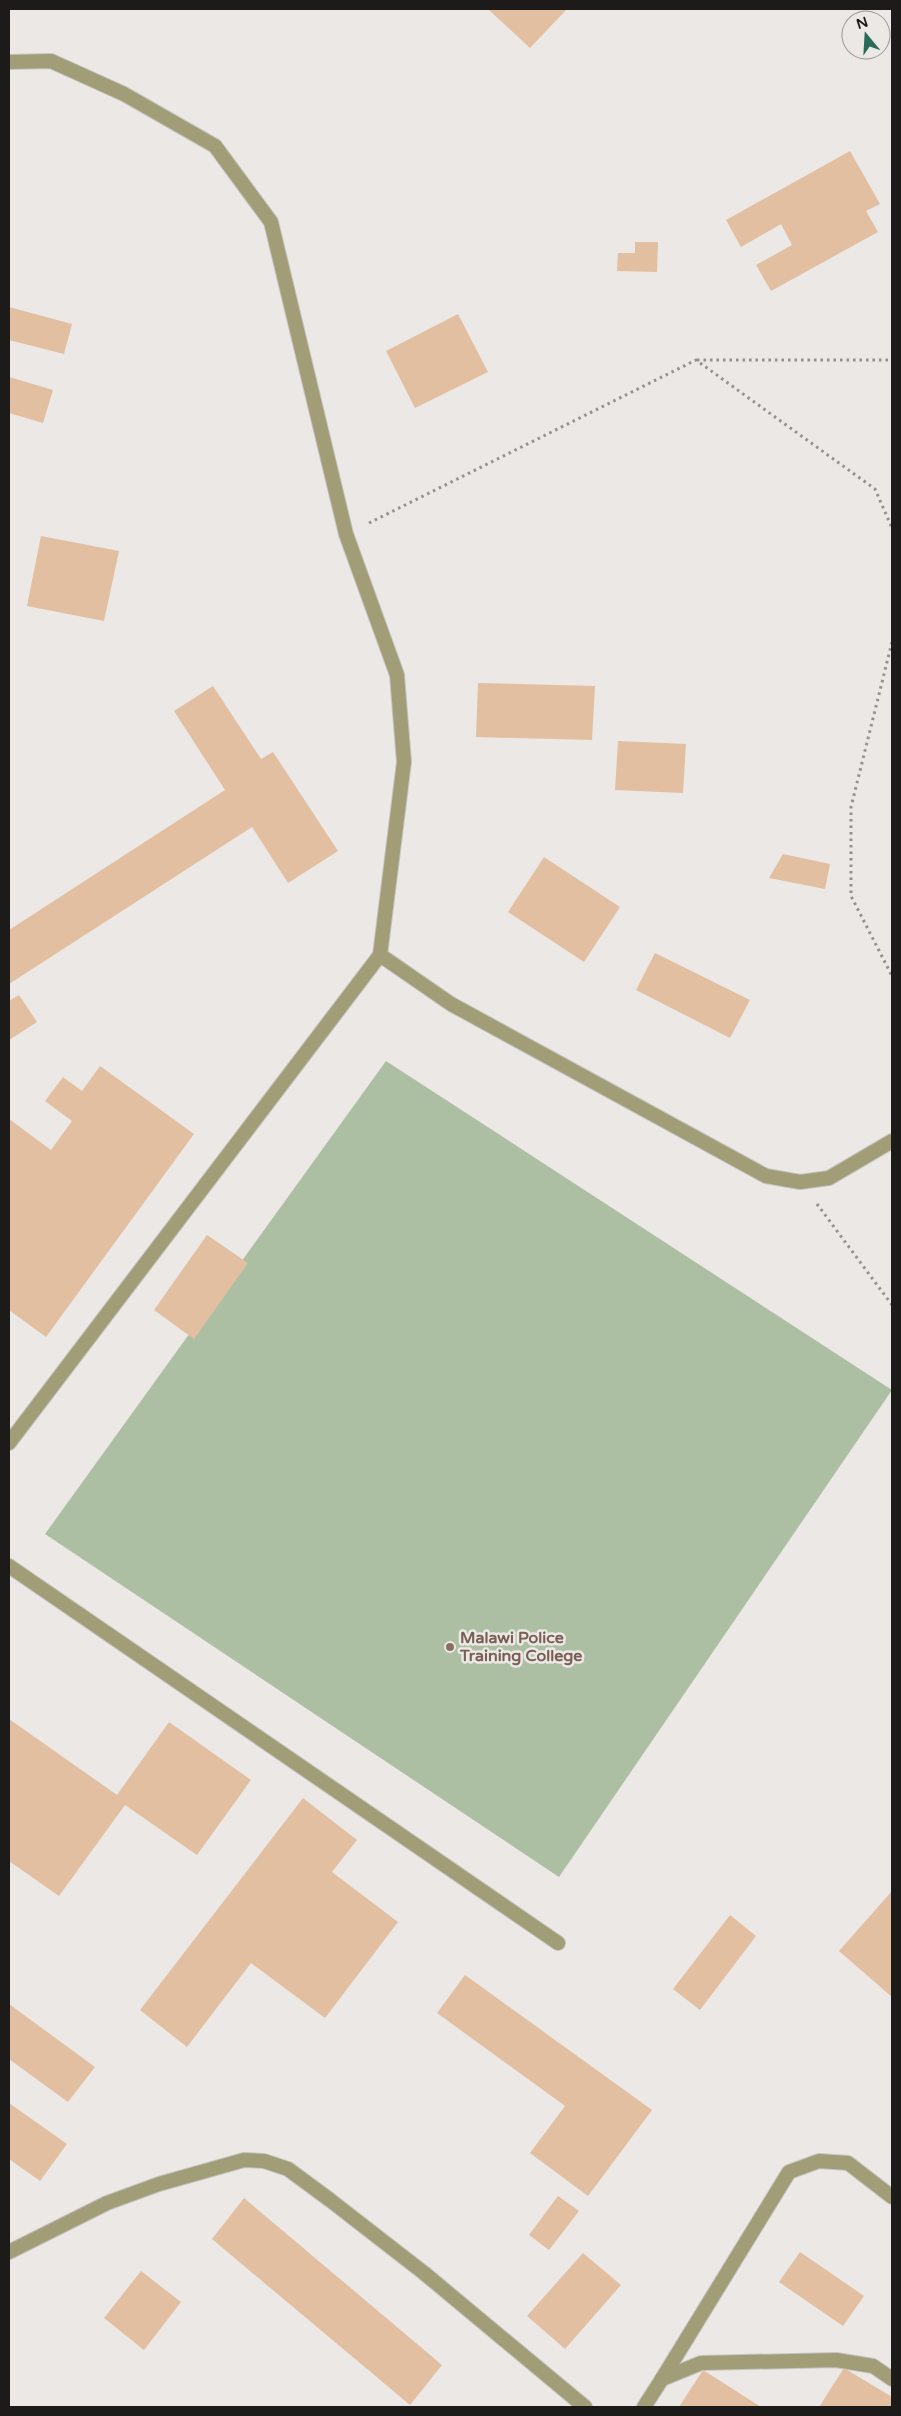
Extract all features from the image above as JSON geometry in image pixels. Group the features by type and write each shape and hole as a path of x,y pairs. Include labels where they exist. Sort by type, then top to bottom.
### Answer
{"street":[{"path":"9,62 51,60 124,94 215,146 271,222 346,534 397,675 404,762 380,955 9,1443"},
{"path":"380,955 451,1004 766,1176 800,1182 829,1178 892,1141"},
{"path":"9,1566 558,1943"},
{"path":"9,2252 107,2203 159,2184 244,2160 264,2160 288,2169 330,2200 424,2273 585,2407"},
{"path":"644,2407 789,2172 819,2161 848,2163 892,2197"},
{"path":"662,2379 701,2363 836,2360 873,2366 892,2379"}],"path":[{"path":"346,534 696,360 892,360"},
{"path":"696,360 875,489 892,528"},
{"path":"892,642 851,807 851,896 892,976"},
{"path":"800,1182 892,1305"}],"green space":[{"path":"386,1061 892,1390 559,1877 45,1534"}],"building":[{"path":"488,9 567,9 530,48"},
{"path":"850,151 880,204 866,211 878,232 771,291 756,265 792,245 781,224 741,247 726,220"},
{"path":"635,242 658,242 657,272 617,271 618,253 635,253"},
{"path":"9,307 72,324 64,354 9,340"},
{"path":"458,314 488,372 415,408 386,351"},
{"path":"9,377 53,390 43,423 9,413"},
{"path":"41,536 119,551 104,621 27,606"},
{"path":"478,683 595,686 592,740 476,737"},
{"path":"213,686 261,759 273,752 338,851 288,883 252,827 9,984 9,930 225,790 174,711"},
{"path":"618,741 686,744 683,793 615,790"},
{"path":"783,854 830,864 825,889 769,878"},
{"path":"544,857 620,907 584,962 508,912"},
{"path":"655,953 750,1000 730,1038 636,990"},
{"path":"19,995 37,1022 9,1040 9,1001"},
{"path":"100,1066 194,1134 46,1337 9,1310 9,1119 51,1150 72,1121 45,1101 63,1077 82,1091"},
{"path":"207,1235 248,1263 194,1339 154,1310"},
{"path":"9,1719 117,1795 169,1722 251,1780 197,1855 125,1805 59,1896 9,1861"},
{"path":"303,1798 357,1840 332,1872 398,1922 325,2018 251,1963 187,2047 140,2010"},
{"path":"892,1891 892,1997 839,1951"},
{"path":"730,1915 756,1936 700,2010 673,1989"},
{"path":"465,1975 652,2110 588,2196 530,2153 565,2106 437,2013"},
{"path":"9,2004 95,2067 68,2102 9,2059"},
{"path":"9,2103 67,2144 40,2181 9,2159"},
{"path":"558,2196 579,2211 549,2250 529,2235"},
{"path":"244,2198 442,2365 410,2405 212,2239"},
{"path":"800,2252 864,2296 843,2326 779,2282"},
{"path":"583,2253 621,2285 565,2349 527,2316"},
{"path":"141,2271 181,2302 144,2350 104,2318"},
{"path":"844,2368 892,2397 892,2407 819,2407"},
{"path":"703,2370 761,2407 679,2407"}],"place":[{"name":"Malawi Police Training College","path":"450,1647"}]}
